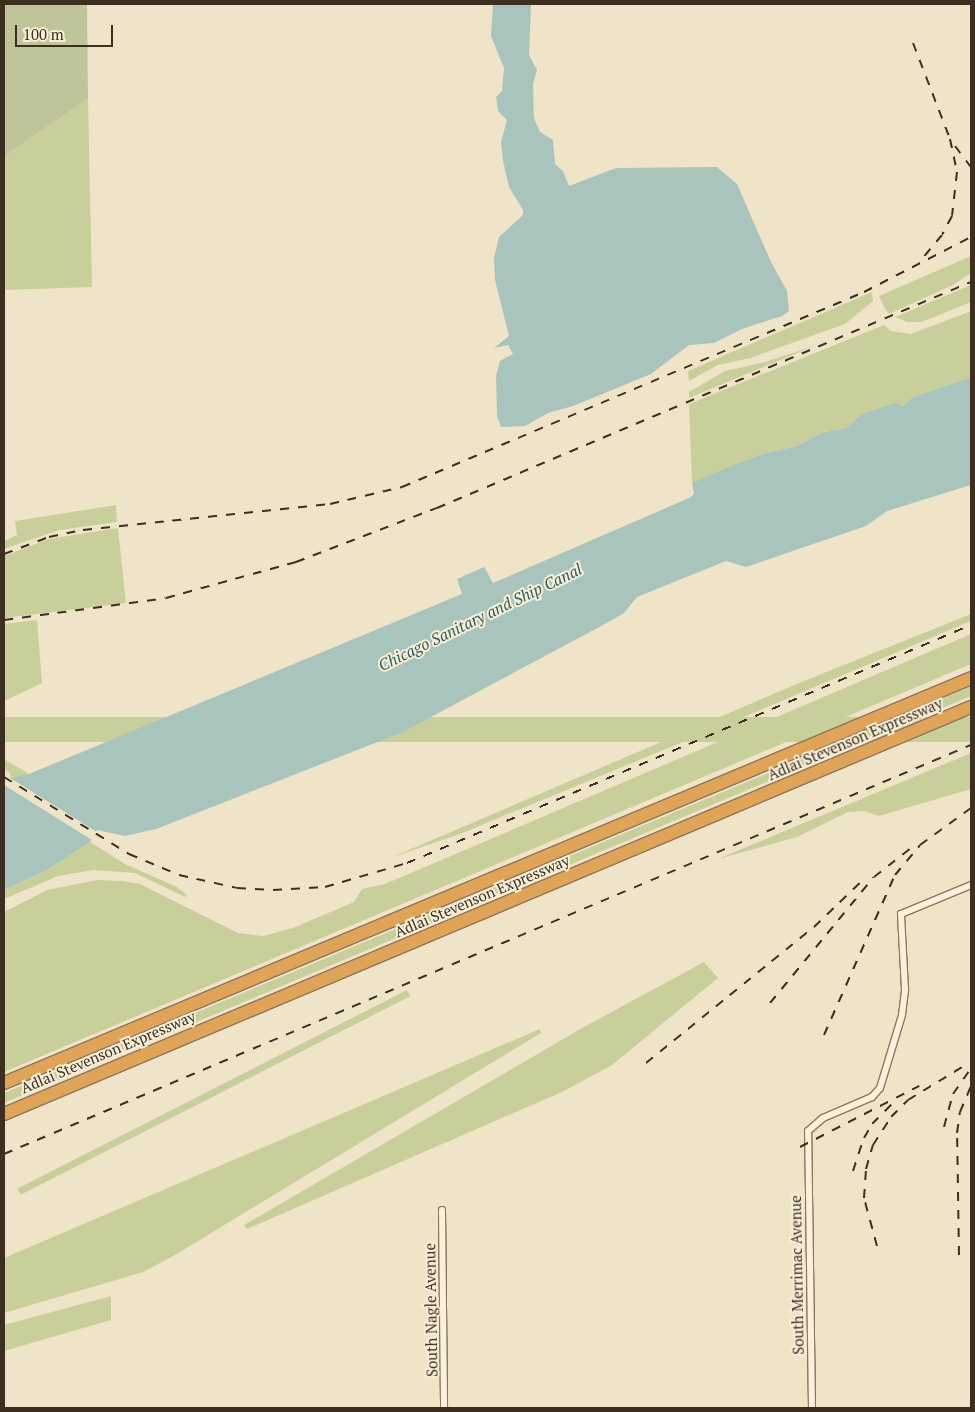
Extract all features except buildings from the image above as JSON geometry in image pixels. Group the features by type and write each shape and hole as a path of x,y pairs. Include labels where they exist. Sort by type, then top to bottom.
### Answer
{"highway":[{"name":"Adlai Stevenson Expressway","path":"4,1083 971,678"},
{"name":"Adlai Stevenson Expressway","path":"4,1114 971,707"}],"street":[{"name":"South Merrimac Avenue","path":"812,1408 808,1131 813,1124 872,1097 880,1088 902,1015 905,989 901,914 971,885"},
{"name":"South Nagle Avenue","path":"442,1210 444,1408"}],"green space":[{"path":"4,4 87,4 88,99 4,156"},
{"path":"88,99 92,287 4,290 4,156"},
{"path":"971,256 971,273 953,285 889,314 884,307 879,296"},
{"path":"971,285 971,302 922,322 907,322 895,317"},
{"path":"872,292 873,301 845,324 750,358 718,365 689,381 688,371"},
{"path":"971,311 971,377 911,398 903,406 862,414 846,428 824,432 797,446 762,454 692,483 689,404 884,325 891,331 911,334"},
{"path":"814,346 689,398 689,392 725,371 765,362"},
{"path":"116,505 117,522 59,530 4,549 4,541 17,535 15,521"},
{"path":"118,528 126,603 4,618 4,556 49,539"},
{"path":"971,614 971,621 758,711 460,834 390,858 799,683"},
{"path":"37,620 42,683 4,701 4,624"},
{"path":"971,634 971,664 4,1072 4,912 47,890 97,880 122,881 140,884 238,933 263,936 293,928 354,902 362,889 385,884"},
{"path":"971,686 971,696 803,766 797,764 799,759"},
{"path":"4,717 971,717 971,742 4,742"},
{"path":"971,753 971,789 879,816 864,811 848,812 797,837 718,859"},
{"path":"4,759 29,774 11,778 10,773 4,769"},
{"path":"787,765 791,767 788,773 4,1103 4,1093"},
{"path":"90,842 125,864 177,887 187,895 185,897 135,873 93,870 58,876 4,899 4,890 47,870"},
{"path":"704,962 718,978 612,1065 562,1092 247,1229 244,1225 582,1028"},
{"path":"407,990 410,996 21,1195 18,1188"},
{"path":"540,1029 541,1033 175,1255 143,1272 4,1313 4,1258"},
{"path":"111,1296 111,1320 4,1351 4,1325"}],"water":[{"path":"493,4 531,4 529,55 537,70 533,84 534,118 540,132 553,140 555,164 563,171 569,186 616,168 717,167 737,184 771,262 787,291 789,311 782,316 742,329 714,343 689,345 651,374 573,406 548,413 525,426 501,427 497,416 496,376 500,361 513,354 508,345 494,348 509,336 495,280 494,258 499,237 523,215 523,210 509,187 503,161 501,142 507,120 498,111 496,97 502,91 504,68 491,36"},
{"name":"Chicago Sanitary and Ship Canal","path":"971,377 971,485 887,511 866,526 746,567 726,561 637,597 624,613 403,732 156,829 125,836 97,830 90,842 47,870 4,890 4,779 29,774 462,594 457,579 484,567 493,583 689,498 694,494 692,483 724,469 762,454 797,446 824,432 846,428 862,414 895,403 903,406 911,398"}],"pier":[{"path":"7,776 97,832 92,840 4,785 4,777"}],"railway":[{"path":"913,43 950,139 957,172 952,216 942,235 922,259"},
{"path":"955,146 971,167"},
{"path":"4,554 49,537 83,530 330,504 402,487 864,292 971,237"},
{"path":"4,620 166,598 296,562 437,508 971,282"},
{"path":"4,777 129,854 179,875 237,888 273,890 325,887 407,863 971,625"},
{"path":"4,1154 971,745"},
{"path":"824,1035 895,875 920,845 971,808"},
{"path":"770,1003 874,877 911,848"},
{"path":"646,1063 814,927 865,878"},
{"path":"877,1246 864,1198 866,1169 873,1145 891,1117 908,1100 967,1064"},
{"path":"944,1127 953,1094 971,1068"},
{"path":"800,1147 919,1086"},
{"path":"959,1255 957,1133 960,1112 971,1086"},
{"path":"853,1171 864,1138 872,1124 894,1102"}]}
